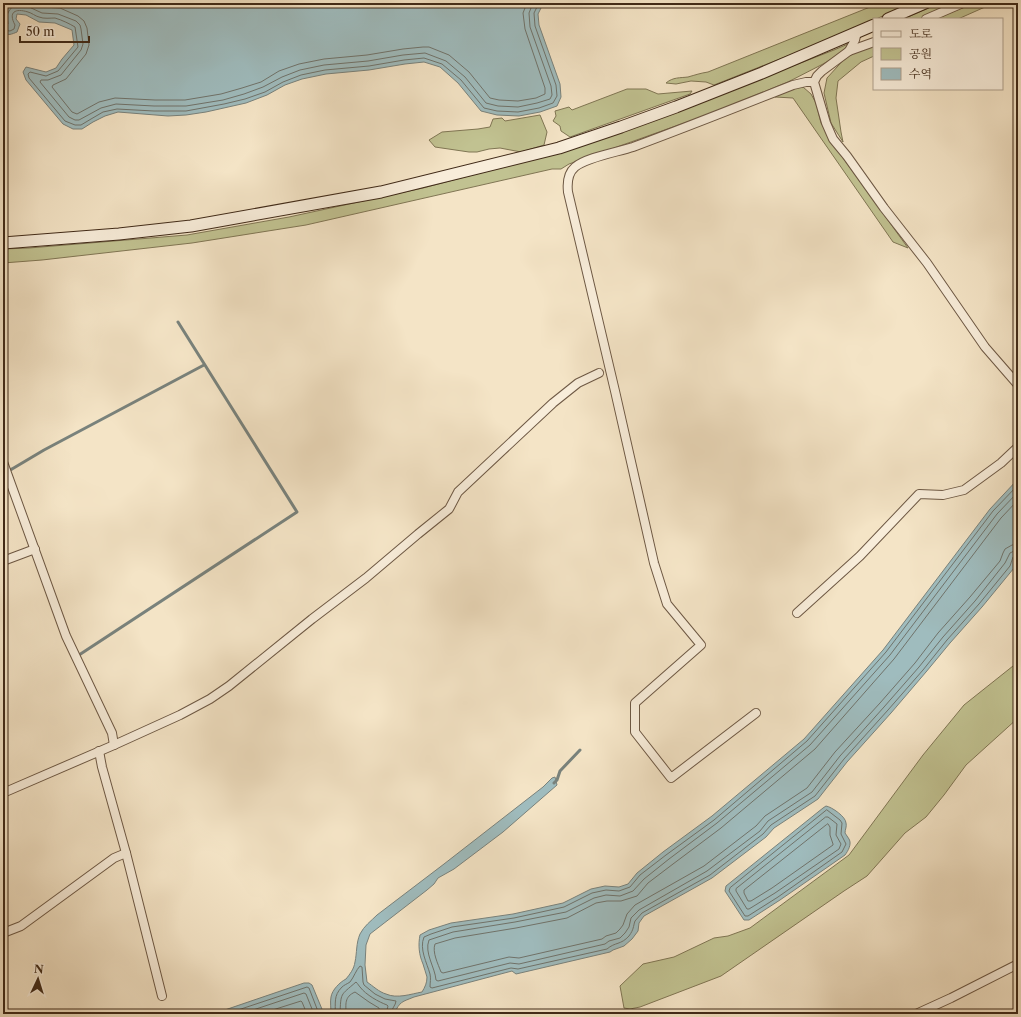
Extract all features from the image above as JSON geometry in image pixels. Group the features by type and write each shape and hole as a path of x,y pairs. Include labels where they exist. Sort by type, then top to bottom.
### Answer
{"street":[{"path":"890,18 925,3"},
{"path":"928,18 963,3"},
{"path":"3,243 119,234 191,226 381,192 559,148 676,107 762,73 873,25"},
{"path":"849,51 855,40 857,32"},
{"path":"873,42 849,51 817,76 814,82 826,123 833,139 927,263 986,347 1018,385"},
{"path":"756,713 671,778 635,732 635,703 702,645 668,604 654,563 567,183 570,174 576,167 588,160 631,147 793,85 814,82"},
{"path":"3,793 180,715 210,699 229,686 312,619 366,578 449,510 458,492 548,408 578,384 599,373"},
{"path":"797,613 860,556 919,494 943,494 964,490 1001,463 1018,447"},
{"path":"3,462 66,636 112,733 114,745"},
{"path":"3,561 35,549"},
{"path":"99,751 162,996"},
{"path":"3,933 21,926 114,858 126,853"},
{"path":"916,1014 1018,964"}],"green space":[{"path":"880,3 912,3 878,18 873,18 873,20 828,40 714,85 706,82 691,81 676,84 666,83 674,79 708,72"},
{"path":"940,3 958,3 923,18 905,18"},
{"path":"974,3 994,3 960,18 937,18"},
{"path":"848,44 848,47 843,52 788,82 704,116 569,164 561,169 552,169 306,225 192,243 3,263 3,249 187,235 289,217 423,188 552,154 632,128"},
{"path":"873,44 873,56 861,62 838,81 836,98 843,142 831,123 824,93 827,78 848,55"},
{"path":"792,87 803,87 811,94 816,103 821,123 838,151 908,248 893,242 793,98 775,97"},
{"path":"627,89 646,89 658,94 692,91 690,94 570,137 561,131 560,126 553,121 556,116 555,111 569,107 572,110"},
{"path":"540,115 547,132 544,145 521,152 500,148 469,152 435,147 429,140 442,132 490,127 493,119 502,118 505,121"},
{"path":"1018,662 1018,718 966,765 926,817 905,833 867,876 721,976 640,1007 630,1009 624,1008 620,986 643,964 674,957 714,938 728,936 750,928 849,855 923,755 964,705"}],"water":[{"path":"3,3 545,3 538,14 539,25 560,84 561,97 557,106 540,112 519,116 497,115 481,111 458,83 440,67 424,62 369,70 326,74 302,79 246,103 206,112 168,116 118,112 105,116 82,129 73,129 63,124 26,80 23,72 26,67 46,72 56,68 74,45 72,30 55,23 39,22 26,15 17,14 16,19 20,24 17,32 5,34 3,33"},
{"path":"1018,479 1018,554 1014,568 891,713 847,762 818,799 774,828 766,837 712,878 644,916 639,923 638,931 624,946 610,952 516,974 512,971 414,997 402,1002 394,1014 331,1014 332,994 337,986 346,979 353,969 359,937 366,926 377,915 543,787 552,778 555,777 557,785 503,832 454,869 438,878 427,890 370,934 366,945 365,965 367,982 381,992 395,996 404,996 422,992 426,985 427,977 420,954 419,939 420,935 429,930 451,923 513,914 563,903 591,889 605,886 619,887 628,884 637,873 712,816 804,739 883,650 990,509"},
{"path":"826,806 832,808 844,818 846,825 845,833 850,843 845,855 749,920 744,920 725,891 726,886"},
{"path":"304,983 309,983 312,985 324,1014 213,1014"}],"waterway":[{"path":"79,655 297,512 178,322"},
{"path":"7,471 204,365"},
{"path":"554,783 557,780 560,771 580,750"}]}
